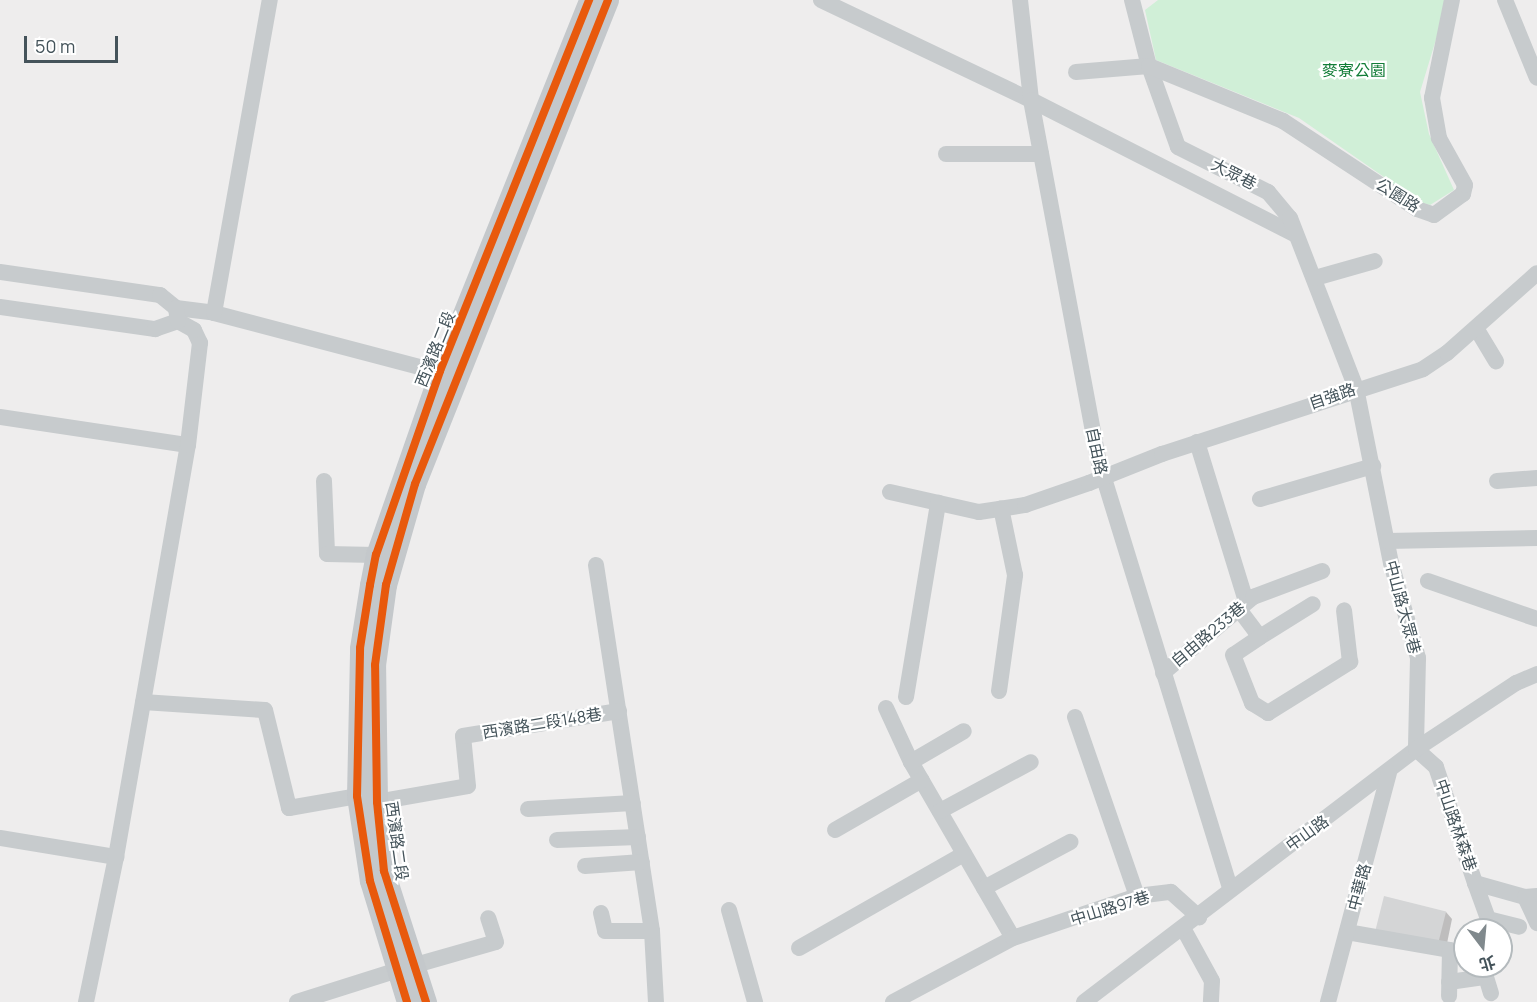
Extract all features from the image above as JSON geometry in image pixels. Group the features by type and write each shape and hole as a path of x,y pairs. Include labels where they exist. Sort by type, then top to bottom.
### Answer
{"main road":[{"name":"西濱路二段","path":"407,1002 404,969 367,799 360,648 376,555 448,374 589,0"},
{"name":"西濱路二段","path":"367,799 375,666 386,585 448,374 608,0"},
{"name":"西濱路二段","path":"404,969 426,1002"}],"street":[{"path":"214,313 270,0"},
{"path":"821,0 1031,100 1294,234"},
{"name":"自由路","path":"1020,0 1031,100 1103,478 1230,889"},
{"path":"1076,72 1149,66 1132,0"},
{"name":"公園路","path":"1149,66 1283,121 1417,209 1434,215 1463,194 1465,185 1439,138 1432,98 1452,0"},
{"path":"1505,0 1537,78"},
{"name":"大眾巷","path":"1149,66 1178,147 1268,192 1290,218 1294,234 1315,278 1356,388"},
{"path":"946,154 1041,154"},
{"path":"1315,278 1375,261"},
{"path":"0,272 160,296 194,330 200,343 188,445 116,857 86,1002"},
{"name":"自強路","path":"890,492 979,512 1025,505 1197,442 1356,388 1423,369 1476,328 1537,273"},
{"path":"0,307 155,329 177,314 214,313 448,374"},
{"path":"1476,328 1496,361"},
{"name":"中山路大眾巷","path":"1356,388 1387,541 1418,658 1416,749"},
{"path":"0,417 188,445"},
{"path":"1197,442 1242,605 1260,637"},
{"path":"1260,499 1373,466"},
{"path":"1497,481 1537,478"},
{"path":"324,481 327,554 376,555"},
{"path":"906,697 938,503"},
{"path":"999,691 1015,575 1001,508"},
{"path":"1387,541 1537,538"},
{"name":"西濱路二段148巷","path":"596,565 652,931 656,1002"},
{"name":"自由路233巷","path":"1162,673 1242,605 1322,571"},
{"name":"中山路大眾巷","path":"1428,581 1537,619"},
{"path":"1312,604 1233,655 1252,703 1268,713 1350,662 1344,610"},
{"name":"中山路","path":"1084,1002 1199,917 1230,889 1389,773 1416,749 1516,683 1537,674"},
{"path":"143,702 265,710 289,808 367,799"},
{"path":"885,708 911,762 1013,938"},
{"name":"西濱路二段148巷","path":"367,799 468,786 463,735 619,711"},
{"path":"1075,717 1137,896"},
{"path":"911,762 964,731"},
{"name":"中山路林森巷","path":"1416,749 1436,767 1475,883 1531,897"},
{"path":"940,811 1031,762"},
{"name":"中華路","path":"1328,1002 1389,773"},
{"path":"835,830 922,780"},
{"path":"528,809 633,803"},
{"path":"556,840 638,837"},
{"path":"0,838 116,857"},
{"path":"984,888 1070,842"},
{"path":"799,948 964,854"},
{"path":"585,866 642,862"},
{"path":"1475,883 1488,919 1519,927"},
{"name":"中山路97巷","path":"893,1002 1013,938 1137,896 1171,892 1199,917"},
{"path":"1531,897 1537,923"},
{"path":"729,910 755,1002"},
{"path":"600,913 605,931 652,931"},
{"path":"297,1002 496,942 488,918"},
{"path":"1183,928 1212,981 1211,1002"},
{"path":"1347,932 1453,949"},
{"path":"1453,972 1449,989 1487,979"}],"green space":[{"name":"麥寮公園","path":"1158,0 1448,0 1420,92 1429,134 1454,190 1430,205 1420,202 1299,118 1156,60 1145,10"}],"building":[{"path":"1384,896 1446,911 1438,945 1376,930"}],"cycle path":[{"path":"407,1002 370,881 357,796 360,648 370,585 376,555 440,371 589,0"},
{"path":"426,1002 384,871 377,802 375,665 386,585 415,484 608,0"}]}
